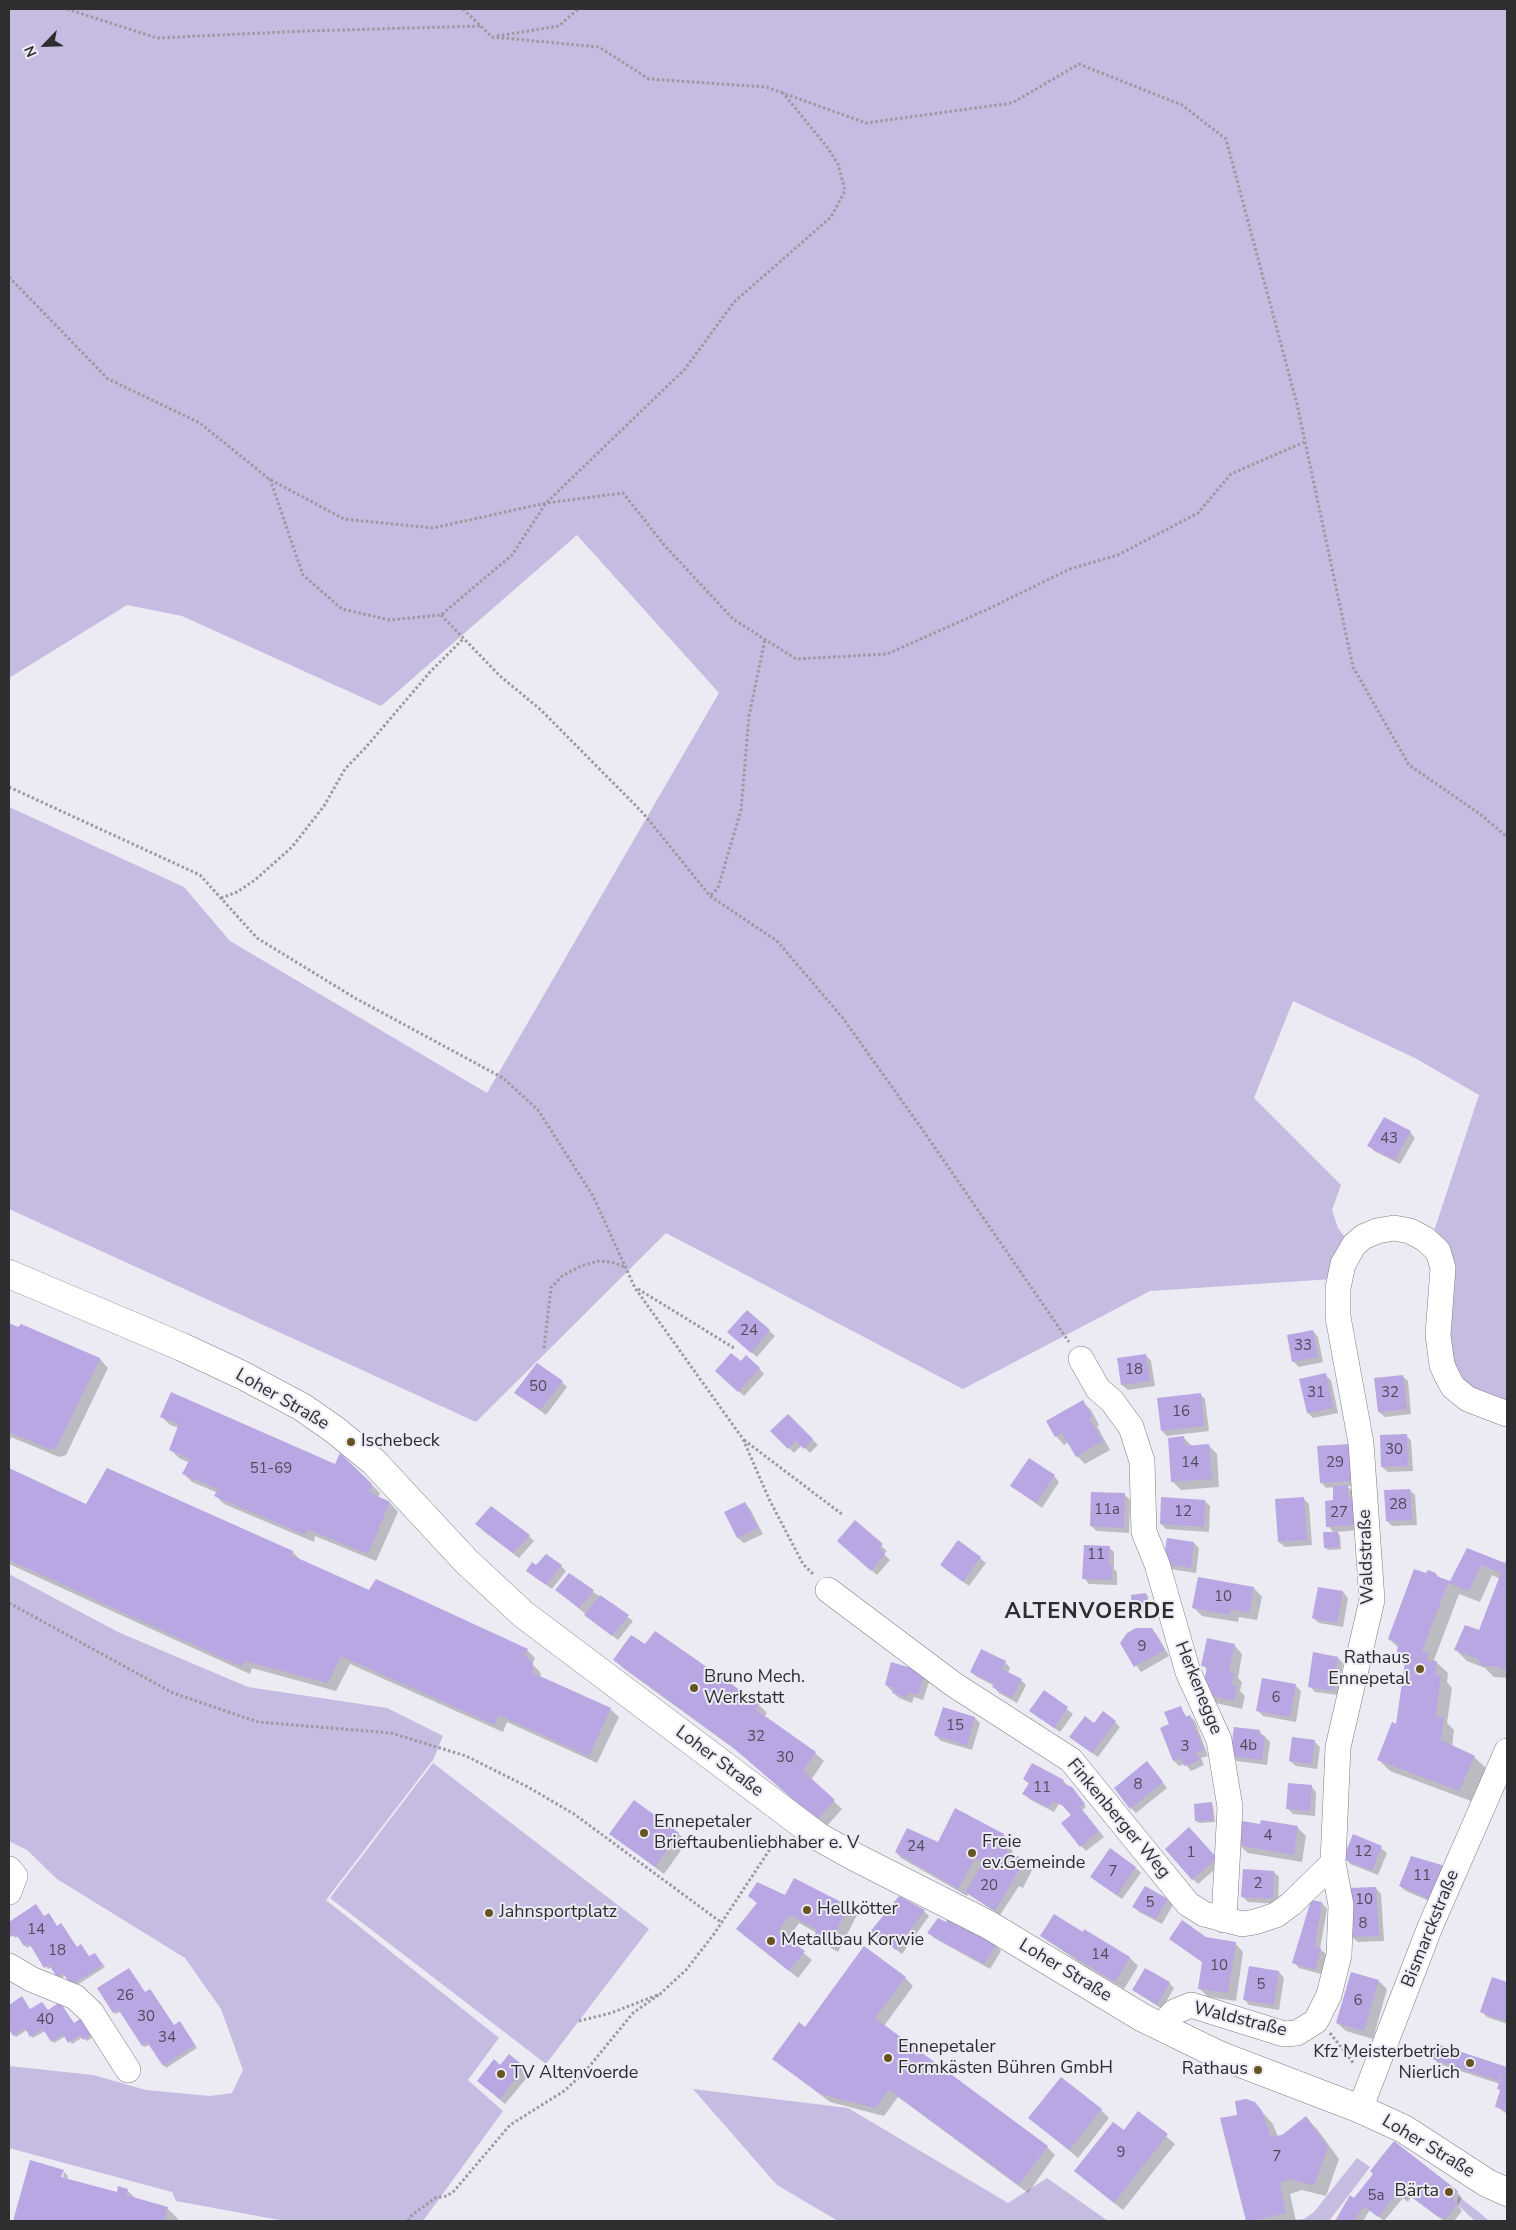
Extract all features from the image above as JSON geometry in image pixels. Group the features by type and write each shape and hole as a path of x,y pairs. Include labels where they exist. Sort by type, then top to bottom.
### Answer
{"main road":[{"name":"Loher Straße","path":"9,1274 182,1347 242,1375 302,1407 335,1430 374,1462 466,1561 523,1614 792,1817 854,1857 989,1925 1108,1998 1219,2055 1365,2097 1404,2129 1474,2175 1507,2192"}],"street":[{"name":"Waldstraße","path":"1161,2026 1174,2012 1182,2007 1191,2005 1284,2034 1297,2033 1307,2028 1317,2017 1329,1995 1339,1955 1341,1905 1333,1863 1338,1747 1372,1600 1361,1443 1338,1317 1338,1288 1343,1264 1351,1249 1363,1237 1377,1231 1394,1228 1410,1231 1425,1238 1438,1251 1443,1268 1438,1335 1442,1365 1454,1387 1468,1399 1507,1414"},
{"name":"Herkenegge","path":"1081,1359 1098,1390 1112,1401 1131,1427 1142,1461 1144,1532 1157,1564 1188,1672 1219,1740 1230,1807 1224,1920"},
{"name":"Finkenberger Weg","path":"828,1590 953,1684 1071,1760 1188,1904 1204,1914 1242,1924 1255,1922 1276,1914 1291,1904 1333,1863"},
{"name":"Bismarckstraße","path":"1365,2097 1430,1927 1507,1751"},
{"path":"9,1869 15,1876 9,1892"},
{"path":"9,1966 31,1979 75,1997 91,2012 128,2070"}],"path":[{"path":"67,9 157,38 316,30 480,26"},
{"path":"462,9 492,37 599,47 649,79 766,86 866,123 1012,103 1080,64 1182,105 1226,139 1297,404 1353,667 1409,765 1480,814 1507,837"},
{"path":"492,37 559,26 578,9"},
{"path":"270,479 304,575 342,609 390,620 441,615 512,555 546,503 685,370 734,302 831,217 845,191 838,164 782,92"},
{"path":"9,277 108,379 200,423 270,479 344,520 433,528 546,503 623,493 664,546 733,619 796,659 887,654 986,610 1070,569 1118,555 1198,512 1231,474 1304,442"},
{"path":"441,615 500,676 541,710 643,814 710,896 777,941 842,1017 1081,1359"},
{"path":"221,898 237,892 255,880 292,847 324,806 345,769 430,672 464,638"},
{"path":"710,896 718,888 741,810 749,716 765,639"},
{"path":"9,787 200,875 257,938 355,998 503,1078 538,1110 593,1196 635,1288 744,1439 769,1499 803,1564 828,1590"},
{"path":"544,1348 551,1288 562,1276 581,1266 598,1261 611,1262 626,1268"},
{"path":"635,1288 734,1348"},
{"path":"744,1439 843,1515"},
{"path":"9,1603 173,1693 258,1722 391,1733 466,1756 528,1787 574,1814 722,1923"},
{"path":"408,2221 435,2198 447,2196 454,2191 510,2125 571,2085 584,2073 633,2014 660,1994 686,1970 722,1923 792,1817"},
{"path":"579,2021 611,2013 660,1994"},
{"path":"1317,2017 1365,2097"}],"shaded area":[{"path":"9,9 1507,9 1507,1404 1458,1381 1447,1353 1434,1231 1479,1095 1415,1058 1293,1001 1254,1098 1341,1185 1332,1210 1338,1228 1347,1240 1333,1279 1150,1291 963,1389 666,1233 476,1422 9,1209 9,807 184,887 230,941 487,1093 719,693 577,535 381,706 182,616 127,605 9,678"},
{"path":"9,1574 118,1632 248,1687 387,1708 443,1736 433,1760 326,1900 499,2038 468,2080 503,2111 423,2221 285,2221 176,2201 172,2192 9,2148 9,2066 93,2075 146,2090 210,2096 232,2093 243,2070 221,2009 185,1958 57,1879 27,1850 9,1841"},
{"name":"Jahnsportplatz","path":"433,1763 649,1929 546,2064 330,1898"},
{"path":"693,2089 848,2108 1008,2203 1047,2178 1108,2221 838,2221 777,2185"},
{"path":"1357,2158 1370,2167 1329,2221 1280,2221 1304,2219 1314,2212"},
{"path":"1458,2196 1489,2221 1475,2221 1457,2204"}],"building":[{"path":"1384,1117 1411,1131 1395,1160 1367,1146"},
{"path":"747,1310 770,1330 751,1353 727,1332"},
{"path":"9,1323 18,1327 21,1324 100,1358 56,1449 49,1449 9,1432"},
{"path":"1313,1330 1318,1357 1292,1362 1287,1335"},
{"path":"731,1353 741,1361 746,1355 760,1368 738,1392 715,1371"},
{"path":"1146,1354 1150,1381 1121,1385 1117,1358"},
{"path":"537,1363 563,1381 540,1410 514,1393"},
{"path":"1326,1373 1333,1408 1307,1413 1299,1379"},
{"path":"1403,1375 1407,1409 1378,1412 1374,1378"},
{"path":"171,1392 335,1464 340,1453 372,1484 369,1492 390,1502 368,1554 307,1529 305,1535 214,1496 218,1489 182,1474 190,1459 169,1450 179,1424 160,1417"},
{"path":"1201,1393 1204,1426 1161,1431 1157,1398"},
{"path":"1083,1400 1092,1416 1089,1418 1103,1441 1076,1457 1062,1433 1055,1437 1046,1421"},
{"path":"788,1414 813,1439 804,1449 796,1441 788,1449 770,1431"},
{"path":"1407,1434 1408,1466 1381,1467 1380,1435"},
{"path":"1184,1436 1185,1446 1209,1444 1212,1479 1171,1482 1168,1438"},
{"path":"1350,1444 1352,1481 1320,1483 1317,1446"},
{"path":"1029,1458 1055,1475 1036,1503 1010,1486"},
{"path":"9,1468 86,1504 107,1468 293,1551 291,1555 369,1590 376,1579 528,1649 524,1655 533,1663 533,1673 611,1708 589,1756 498,1715 495,1725 341,1656 328,1683 244,1661 242,1667 9,1560"},
{"path":"1348,1485 1348,1498 1352,1498 1354,1525 1326,1527 1325,1501 1333,1500 1333,1486"},
{"path":"1410,1489 1412,1520 1386,1521 1384,1490"},
{"path":"1091,1492 1125,1493 1124,1528 1090,1526"},
{"path":"1161,1497 1205,1500 1204,1527 1160,1524"},
{"path":"1304,1497 1307,1540 1278,1542 1275,1499"},
{"path":"745,1502 758,1528 737,1538 724,1512"},
{"path":"491,1506 530,1535 513,1553 475,1524"},
{"path":"855,1520 883,1544 879,1548 885,1554 871,1571 837,1541"},
{"path":"1323,1532 1338,1532 1339,1547 1324,1548"},
{"path":"1167,1538 1194,1542 1191,1568 1163,1564"},
{"path":"958,1540 981,1557 963,1582 940,1565"},
{"path":"1084,1545 1110,1546 1109,1565 1112,1565 1112,1580 1082,1579"},
{"name":"Rathaus Ennepetal","path":"1467,1548 1505,1563 1507,1556 1507,1667 1506,1670 1494,1666 1482,1666 1478,1659 1454,1650 1465,1625 1479,1630 1501,1573 1481,1565 1469,1591 1448,1583 1422,1651 1429,1653 1427,1661 1437,1661 1435,1675 1441,1675 1436,1717 1444,1717 1441,1740 1475,1756 1459,1791 1377,1760 1392,1722 1396,1724 1406,1655 1397,1655 1398,1643 1388,1639 1414,1569 1426,1573 1428,1570 1436,1573 1436,1576 1450,1581"},
{"path":"546,1554 562,1565 546,1585 526,1571 532,1562 536,1565"},
{"path":"569,1573 594,1590 579,1608 555,1590"},
{"path":"1198,1577 1254,1587 1249,1613 1231,1609 1230,1615 1192,1608"},
{"path":"1318,1587 1343,1591 1337,1623 1312,1618"},
{"path":"1146,1593 1147,1609 1132,1610 1131,1595"},
{"path":"600,1595 629,1615 612,1636 584,1615"},
{"path":"1136,1628 1152,1628 1165,1650 1134,1667 1120,1643 1127,1633"},
{"path":"655,1631 760,1704 755,1709 816,1752 803,1771 835,1800 817,1820 730,1745 613,1660 631,1635 645,1644"},
{"path":"1207,1638 1235,1644 1229,1671 1234,1673 1232,1685 1237,1686 1234,1701 1206,1695 1208,1683 1204,1682 1207,1667 1201,1666"},
{"path":"981,1649 1006,1661 1002,1669 1022,1679 1012,1698 992,1687 994,1684 970,1672"},
{"path":"1313,1652 1338,1657 1333,1691 1308,1687"},
{"path":"891,1662 925,1672 918,1695 908,1693 907,1698 892,1693 894,1688 885,1685"},
{"path":"1262,1678 1296,1684 1290,1717 1256,1711"},
{"path":"1044,1690 1068,1707 1054,1728 1029,1711"},
{"path":"1181,1706 1185,1717 1190,1715 1204,1750 1196,1753 1200,1760 1184,1766 1181,1758 1173,1761 1160,1728 1169,1724 1164,1712"},
{"path":"943,1707 975,1717 967,1746 934,1735"},
{"path":"1103,1711 1116,1721 1092,1753 1069,1737 1085,1716 1094,1723"},
{"path":"1234,1727 1260,1730 1259,1735 1265,1736 1262,1760 1230,1756"},
{"path":"1292,1737 1315,1740 1312,1764 1289,1761"},
{"path":"1147,1761 1163,1782 1130,1809 1114,1788"},
{"path":"1032,1763 1064,1780 1062,1783 1072,1787 1085,1804 1080,1807 1099,1831 1080,1847 1061,1823 1071,1815 1062,1805 1052,1801 1049,1808 1022,1794 1029,1783 1023,1779"},
{"path":"1288,1783 1312,1785 1310,1811 1286,1809"},
{"name":"Ennepetaler Brieftaubenliebhaber e. V","path":"634,1800 679,1833 655,1867 609,1834"},
{"path":"1212,1802 1213,1820 1195,1821 1194,1804"},
{"name":"Freie ev.Gemeinde","path":"955,1808 1004,1834 1002,1839 1005,1841 1002,1848 1025,1860 995,1911 965,1892 983,1863 975,1858 958,1889 895,1852 907,1828 938,1842"},
{"path":"1261,1820 1298,1826 1294,1855 1238,1845 1242,1821 1260,1824"},
{"path":"1189,1827 1217,1858 1192,1880 1165,1849"},
{"path":"1353,1834 1382,1846 1372,1871 1343,1859"},
{"path":"1110,1848 1136,1867 1117,1895 1090,1877"},
{"path":"1411,1856 1445,1866 1431,1900 1399,1886"},
{"path":"1243,1869 1274,1871 1273,1899 1241,1897"},
{"name":"Hellkötter","path":"794,1878 849,1906 829,1945 814,1936 817,1930 790,1915 778,1932 805,1951 789,1971 736,1929 757,1903 748,1896 757,1882 785,1895"},
{"path":"1145,1886 1168,1899 1156,1919 1132,1907"},
{"path":"1376,1887 1379,1936 1351,1937 1349,1888"},
{"path":"899,1896 925,1910 896,1950 870,1932"},
{"path":"1311,1900 1322,1902 1315,1946 1321,1948 1315,1970 1292,1963"},
{"path":"36,1904 44,1916 49,1913 57,1926 61,1923 77,1947 81,1944 89,1956 95,1953 103,1965 71,1985 63,1973 57,1977 49,1965 44,1968 29,1943 24,1946 16,1934 11,1937 9,1933 9,1922"},
{"path":"1054,1914 1083,1932 1084,1929 1130,1957 1115,1982 1040,1936"},
{"path":"938,1918 946,1922 948,1919 997,1944 984,1964 927,1933"},
{"path":"1182,1920 1206,1937 1236,1942 1228,1993 1198,1989 1202,1962 1169,1939"},
{"name":"Ennepetaler Formkästen Bühren GmbH","path":"864,1946 906,1977 875,2018 1048,2146 1019,2185 889,2090 875,2108 820,2094 772,2059 799,2022 805,2027"},
{"path":"1249,1966 1279,1971 1274,2005 1243,2000"},
{"path":"129,1968 145,1992 150,1989 174,2025 180,2021 195,2045 163,2066 147,2042 142,2046 118,2009 113,2013 97,1988"},
{"path":"1145,1968 1170,1982 1157,2005 1132,1990"},
{"path":"1351,1972 1379,1980 1364,2031 1336,2023"},
{"path":"1492,1977 1507,1982 1507,2022 1480,2012"},
{"path":"22,1996 30,2009 42,2002 48,2010 60,2002 74,2023 83,2017 93,2033 83,2040 80,2035 68,2043 63,2034 51,2042 43,2029 30,2037 25,2028 13,2036 9,2029 9,2005"},
{"name":"Kfz Meisterbetrieb Nierlich","path":"1437,2044 1507,2067 1507,2111 1495,2107 1500,2090 1497,2089 1501,2077 1504,2077 1500,2076 1499,2081 1432,2059"},
{"name":"TV Altenvoerde","path":"509,2054 525,2067 500,2099 477,2081 494,2059 500,2065"},
{"path":"1061,2077 1102,2109 1069,2150 1028,2118"},
{"path":"1246,2099 1255,2102 1262,2111 1271,2137 1282,2135 1306,2116 1328,2147 1314,2186 1290,2179 1280,2183 1286,2213 1252,2221 1246,2221 1220,2118 1237,2115 1235,2101"},
{"path":"1138,2111 1168,2134 1114,2203 1074,2171 1113,2122 1124,2130"},
{"path":"1394,2141 1458,2191 1453,2199 1457,2204 1446,2219 1437,2216 1399,2187 1396,2191 1397,2193 1378,2217 1364,2206 1354,2221 1335,2221 1350,2195 1354,2198 1373,2174 1370,2171"},
{"path":"30,2160 64,2170 61,2177 117,2192 118,2186 128,2189 126,2195 168,2207 164,2221 13,2221"}],"place":[{"name":"Ischebeck","path":"351,1442"},
{"name":"Rathaus Ennepetal","path":"1420,1669"},
{"name":"Bruno Mech. Werkstatt","path":"694,1688"},
{"name":"Ennepetaler Brieftaubenliebhaber e. V","path":"644,1833"},
{"name":"Freie ev.Gemeinde","path":"972,1853"},
{"name":"Hellkötter","path":"807,1910"},
{"name":"Jahnsportplatz","path":"489,1913"},
{"name":"Metallbau Korwie","path":"771,1941"},
{"name":"Ennepetaler Formkästen Bühren GmbH","path":"888,2058"},
{"name":"Kfz Meisterbetrieb Nierlich","path":"1470,2063"},
{"name":"Rathaus","path":"1258,2070"},
{"name":"TV Altenvoerde","path":"501,2074"},
{"name":"Bärta","path":"1449,2192"}],"district":[{"name":"ALTENVOERDE","path":"1090,1613"}]}
